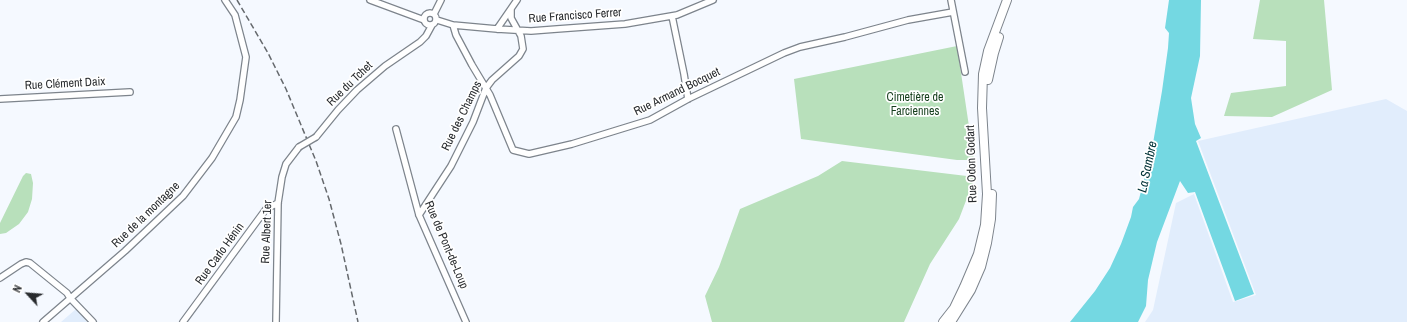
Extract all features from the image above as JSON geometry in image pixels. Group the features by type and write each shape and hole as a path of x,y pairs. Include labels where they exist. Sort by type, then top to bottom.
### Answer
{"main road":[{"name":"Rue Odon Godart","path":"943,322 954,308 964,287 978,254 985,225 986,194 982,108 983,74 988,51 1007,0"},
{"name":"Rue Odon Godart","path":"951,322 971,290 987,243 992,212 988,107 989,75 994,52 1013,0"}],"street":[{"name":"Rue de la montagne","path":"43,322 125,251 183,196 212,158 236,117 246,57 235,16 225,0"},
{"name":"Rue Francisco Ferrer","path":"370,0 431,21 453,25 532,31 625,24 672,16 713,0"},
{"name":"Rue du Tchet","path":"299,147 316,137 357,90 385,66 420,42 441,0"},
{"path":"497,29 517,0"},
{"path":"952,0 965,72"},
{"name":"Rue des Champs","path":"419,215 451,166 473,122 486,88 492,80 520,56 523,49 522,41 511,18 511,9"},
{"name":"Rue Armand Bocquet","path":"453,25 462,47 490,96 513,150 529,154 572,144 650,120 688,99 784,53 800,47 845,38 908,20 953,12"},
{"path":"672,16 688,99"},
{"name":"Rue Clément Daix","path":"0,99 130,92"},
{"name":"Rue de Pont-de-Loup","path":"396,129 419,215 466,322"},
{"name":"Rue Albert 1er","path":"276,322 278,203 282,177 286,164 299,147"},
{"name":"Rue Carlo Hénin","path":"183,322 266,209 278,203"},
{"path":"0,278 21,264 26,262 30,263 66,293 93,322"}],"shaded area":[{"path":"1386,99 1407,111 1407,322 1145,322 1153,310 1176,203 1194,194 1233,302 1256,295 1198,141"},
{"path":"76,309 87,322 61,322"}],"green space":[{"path":"1260,0 1324,0 1332,90 1272,117 1224,116 1231,93 1286,86 1286,41 1253,39"},
{"name":"Cimetière de Farciennes","path":"957,46 974,160 957,160 801,139 794,79"},
{"path":"842,161 975,177 959,219 930,264 904,322 712,322 705,296 719,267 740,209 818,176"},
{"path":"26,173 31,174 33,183 32,199 28,212 19,224 6,233 0,234 0,223 23,176"}],"water":[{"name":"La Sambre","path":"1169,0 1201,0 1200,56 1191,98 1195,124 1201,138 1196,141 1254,294 1235,301 1195,192 1188,193 1180,181 1157,242 1148,280 1146,306 1138,322 1070,322 1095,291 1110,268 1121,244 1133,207 1139,199 1152,149 1162,91 1168,48 1169,33 1165,28"}],"railway":[{"path":"237,0 268,53 286,89 316,161 329,199 341,244 358,322"}]}
